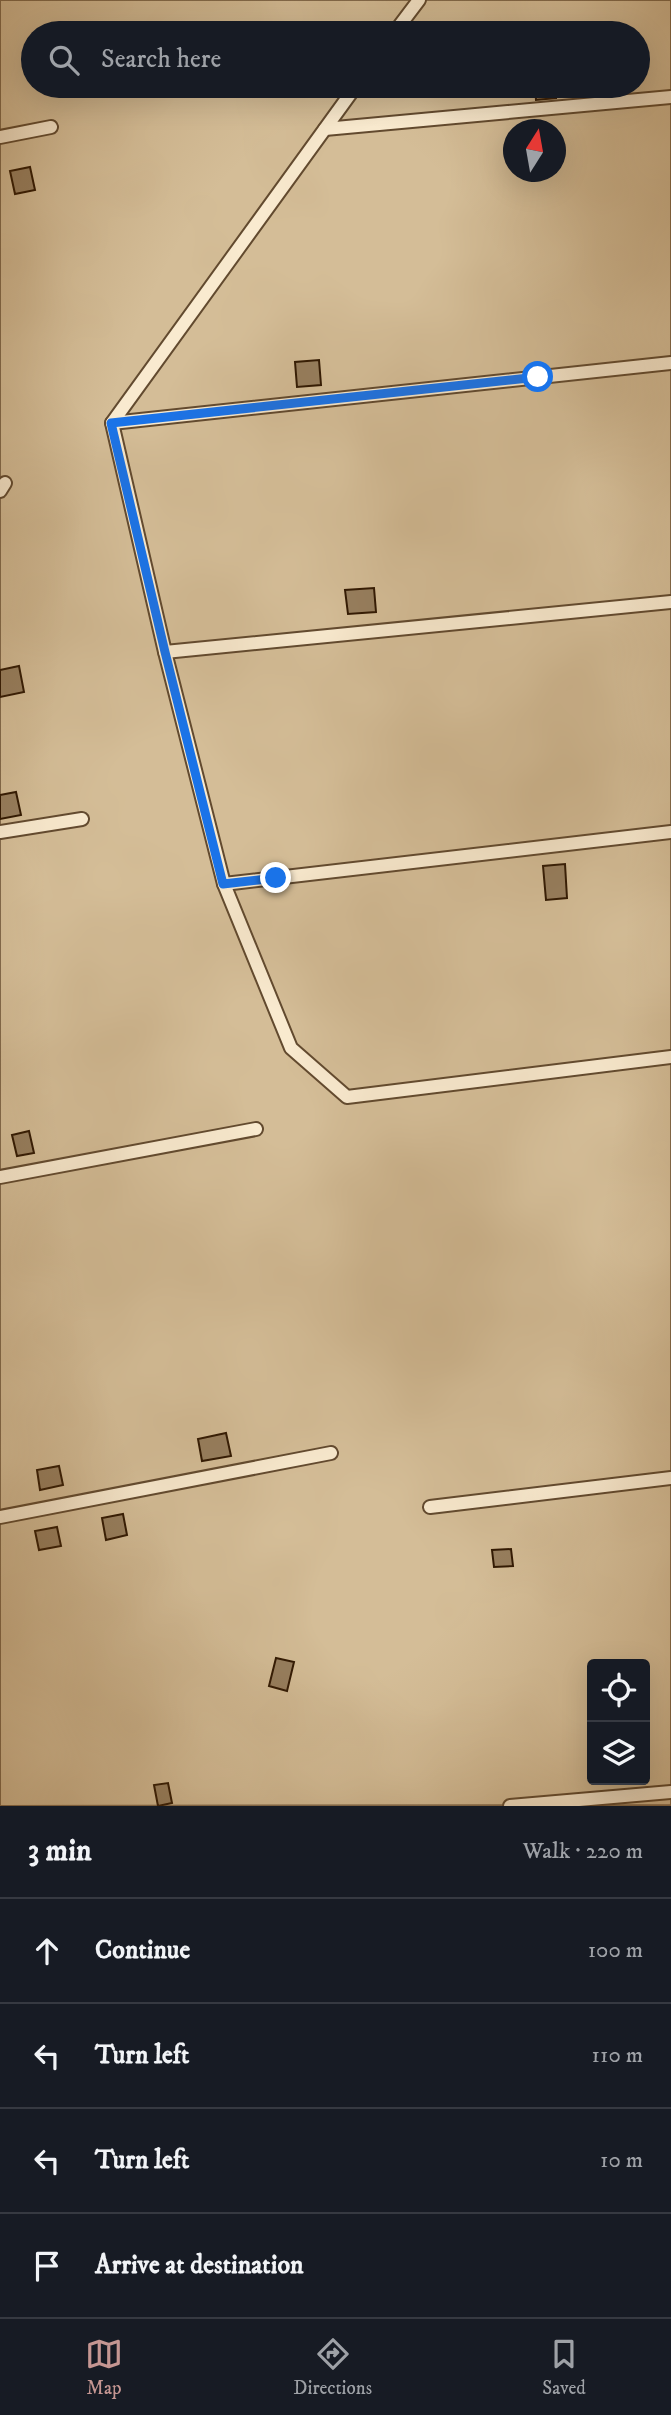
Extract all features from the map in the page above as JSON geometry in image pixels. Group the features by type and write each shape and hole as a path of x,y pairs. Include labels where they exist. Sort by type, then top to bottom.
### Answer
{"lane":[{"path":"403,21 419,0"},
{"path":"325,129 671,97"},
{"path":"347,98 111,423 223,884 291,1048 347,1097 671,1057"},
{"path":"0,137 51,127"},
{"path":"111,423 671,363"},
{"path":"0,484 5,483 0,491"},
{"path":"165,652 671,602"},
{"path":"0,832 82,819"},
{"path":"223,884 671,832"},
{"path":"0,1177 256,1129"},
{"path":"0,1517 331,1453"},
{"path":"430,1507 671,1478"},
{"path":"509,1806 671,1792"}],"shaded area":[{"path":"0,0 671,0 671,1805 0,1806"}],"building":[{"path":"30,167 35,190 15,194 10,171"},
{"path":"319,360 321,385 297,387 295,362"},
{"path":"374,588 376,612 348,614 345,590"},
{"path":"19,666 24,692 0,697 0,670"},
{"path":"16,792 21,815 0,819 0,795"},
{"path":"565,864 567,898 546,900 543,866"},
{"path":"29,1131 34,1153 17,1156 12,1135"},
{"path":"226,1433 231,1456 202,1461 198,1439"},
{"path":"59,1466 63,1485 40,1490 37,1470"},
{"path":"123,1514 127,1535 106,1540 102,1518"},
{"path":"57,1527 61,1546 39,1550 35,1531"},
{"path":"511,1549 513,1566 494,1567 492,1550"},
{"path":"276,1658 294,1662 287,1691 269,1686"},
{"path":"168,1783 172,1803 158,1806 154,1785"}],"route":[{"path":"276,878 223,884 111,423 538,377"}]}
